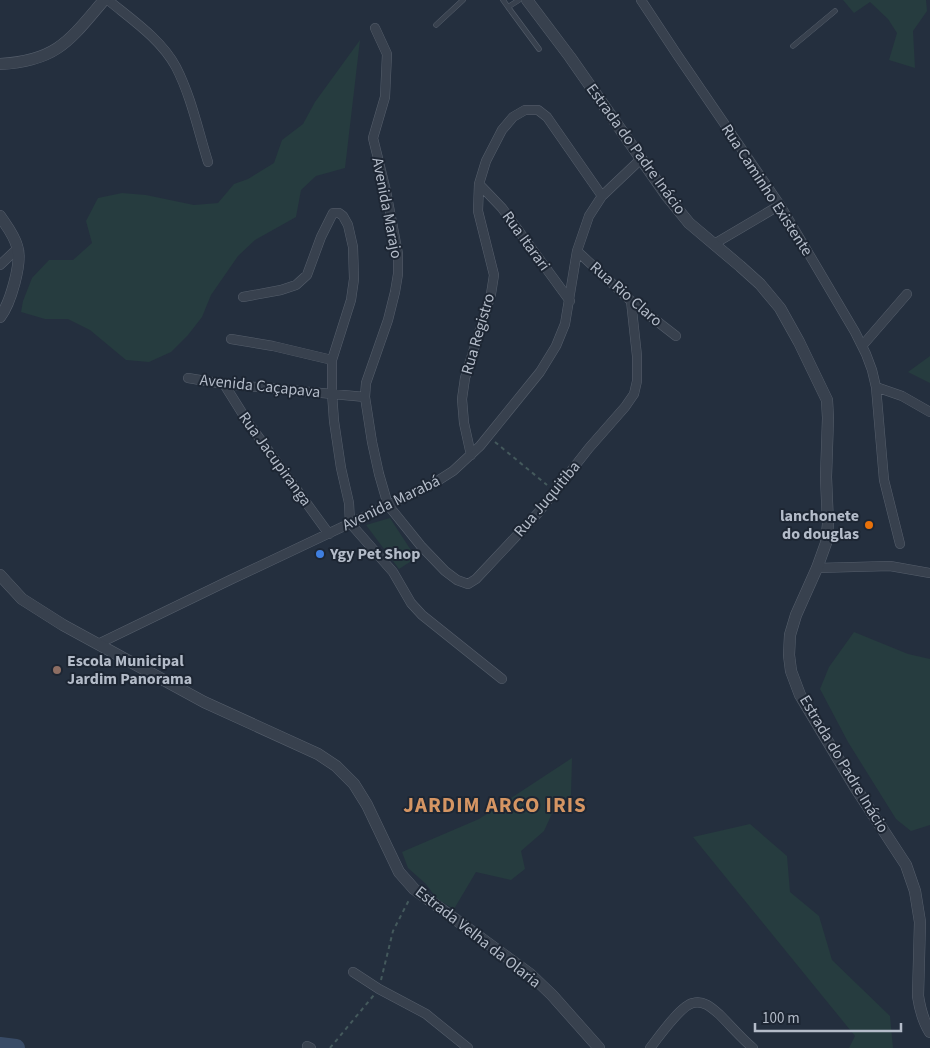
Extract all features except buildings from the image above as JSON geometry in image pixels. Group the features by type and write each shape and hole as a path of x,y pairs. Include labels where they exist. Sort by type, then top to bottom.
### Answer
{"street":[{"path":"0,64 30,60 51,53 67,43 106,0 150,36 175,66 208,162"},
{"name":"Estrada do Padre Inácio","path":"527,0 570,57 667,196 689,223 760,284 780,308 827,400 826,477 828,524 826,543 796,615 790,635 789,655 792,672 800,696 855,787 906,865 915,891 920,922 918,996 924,1020 930,1032"},
{"name":"Rua Caminho Existente","path":"642,0 780,205 856,332 872,370 876,387 884,480 900,544"},
{"name":"Avenida Marajo","path":"375,28 387,54 386,97 373,138 386,191 396,245 398,274 396,292 366,383 365,397 379,474 388,505"},
{"name":"Rua Registro","path":"471,455 464,423 462,399 465,378 492,294 494,275 478,211 479,184 486,161 502,130 513,117 525,110 538,110 547,117 602,196"},
{"name":"Avenida Marabá","path":"98,644 431,485 453,472 471,455 540,372 556,346 565,324 577,252 589,216 602,196 641,159"},
{"name":"Rua Itarari","path":"479,184 502,208 570,301"},
{"path":"714,244 780,205"},
{"path":"242,297 281,290 296,285 307,275 321,237 333,214 339,213 343,216 348,225 353,247 354,279 351,300 332,360 332,393 334,421 341,468 349,503 350,523 393,572 411,603 422,615 502,679"},
{"path":"0,216 18,248 17,271 12,293 0,316"},
{"path":"0,265 18,248"},
{"name":"Rua Rio Claro","path":"577,252 631,301 676,336"},
{"path":"862,346 907,294"},
{"name":"Rua Juquitiba","path":"388,505 421,546 445,571 457,580 468,584 476,579 538,513 589,448 626,408 634,394 637,381 637,356 631,301"},
{"path":"231,339 273,346 332,360"},
{"name":"Avenida Caçapava","path":"188,378 224,384 365,397"},
{"name":"Rua Jacupiranga","path":"224,384 249,424 329,534"},
{"path":"876,387 902,396 930,412"},
{"path":"817,568 890,566 930,572"},
{"name":"Estrada Velha da Olaria","path":"0,575 22,599 63,626 204,702 318,754 336,766 354,784 367,805 399,872 414,889 530,974 552,995 599,1048"},
{"path":"353,972 379,989 426,1014 468,1048"},
{"path":"650,1048 667,1026 692,1003 707,1004 754,1048"}],"lane":[{"path":"436,24 462,0"},
{"path":"503,0 539,49"},
{"path":"508,7 519,0"},
{"path":"793,46 834,12"}],"path":[{"path":"488,435 554,491"},
{"path":"330,1048 379,989 392,931 414,889"}],"green space":[{"path":"843,0 926,0 927,11 913,31 915,68 889,60 897,33 888,19 870,2 854,13"},
{"path":"360,40 345,168 316,176 301,190 296,217 255,240 238,256 211,295 202,317 171,352 149,362 126,360 90,330 68,319 45,319 21,312 32,278 49,260 73,260 92,243 86,221 98,198 122,193 146,195 194,205 218,203 234,184 248,179 274,163 282,140 303,124 315,102"},
{"path":"930,356 930,383 908,372"},
{"path":"390,518 416,558 399,569 366,525"},
{"path":"854,632 908,654 930,659 930,825 911,831 896,819 848,742 820,689 829,667"},
{"path":"572,758 571,795 555,807 544,831 521,851 525,869 511,880 476,872 454,909 437,899 426,884 408,868 402,852 479,819"},
{"path":"750,824 787,856 790,892 819,916 832,960 890,1016 893,1048 849,1048 855,1036 693,837"}],"waterway":[{"path":"0,1046 16,1048"}],"place":[{"name":"lanchonete do douglas","path":"869,525"},
{"name":"Ygy Pet Shop","path":"320,554"},
{"name":"Escola Municipal Jardim Panorama","path":"57,670"}],"district":[{"name":"JARDIM ARCO IRIS","path":"495,805"}]}
